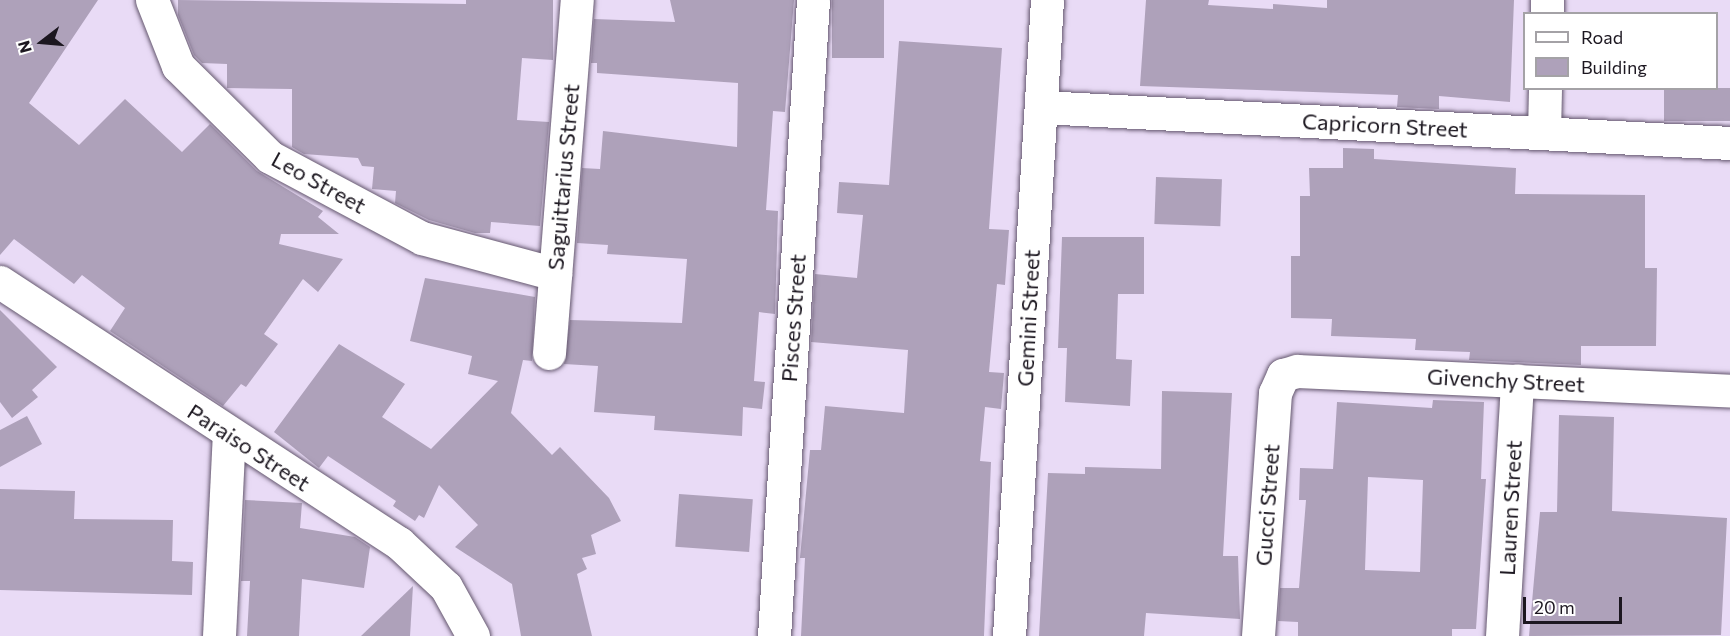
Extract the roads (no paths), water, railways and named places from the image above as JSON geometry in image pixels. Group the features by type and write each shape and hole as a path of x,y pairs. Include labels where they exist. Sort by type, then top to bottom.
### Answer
{"street":[{"name":"Leo Street","path":"152,0 155,21 178,66 270,158 422,238 555,274"},
{"name":"Saguittarius Street","path":"549,353 577,0"},
{"name":"Pisces Street","path":"774,636 813,0"},
{"name":"Gemini Street","path":"1009,636 1047,0"},
{"path":"1544,133 1545,90"},
{"name":"Capricorn Street","path":"1041,107 1730,143"},
{"name":"Paraiso Street","path":"3,289 399,543 446,587 473,636"},
{"name":"Givenchy Street","path":"1283,375 1297,371 1730,391"},
{"name":"Gucci Street","path":"1258,636 1275,393 1283,375"},
{"name":"Lauren Street","path":"1502,636 1517,380"},
{"path":"219,636 230,435"}]}
